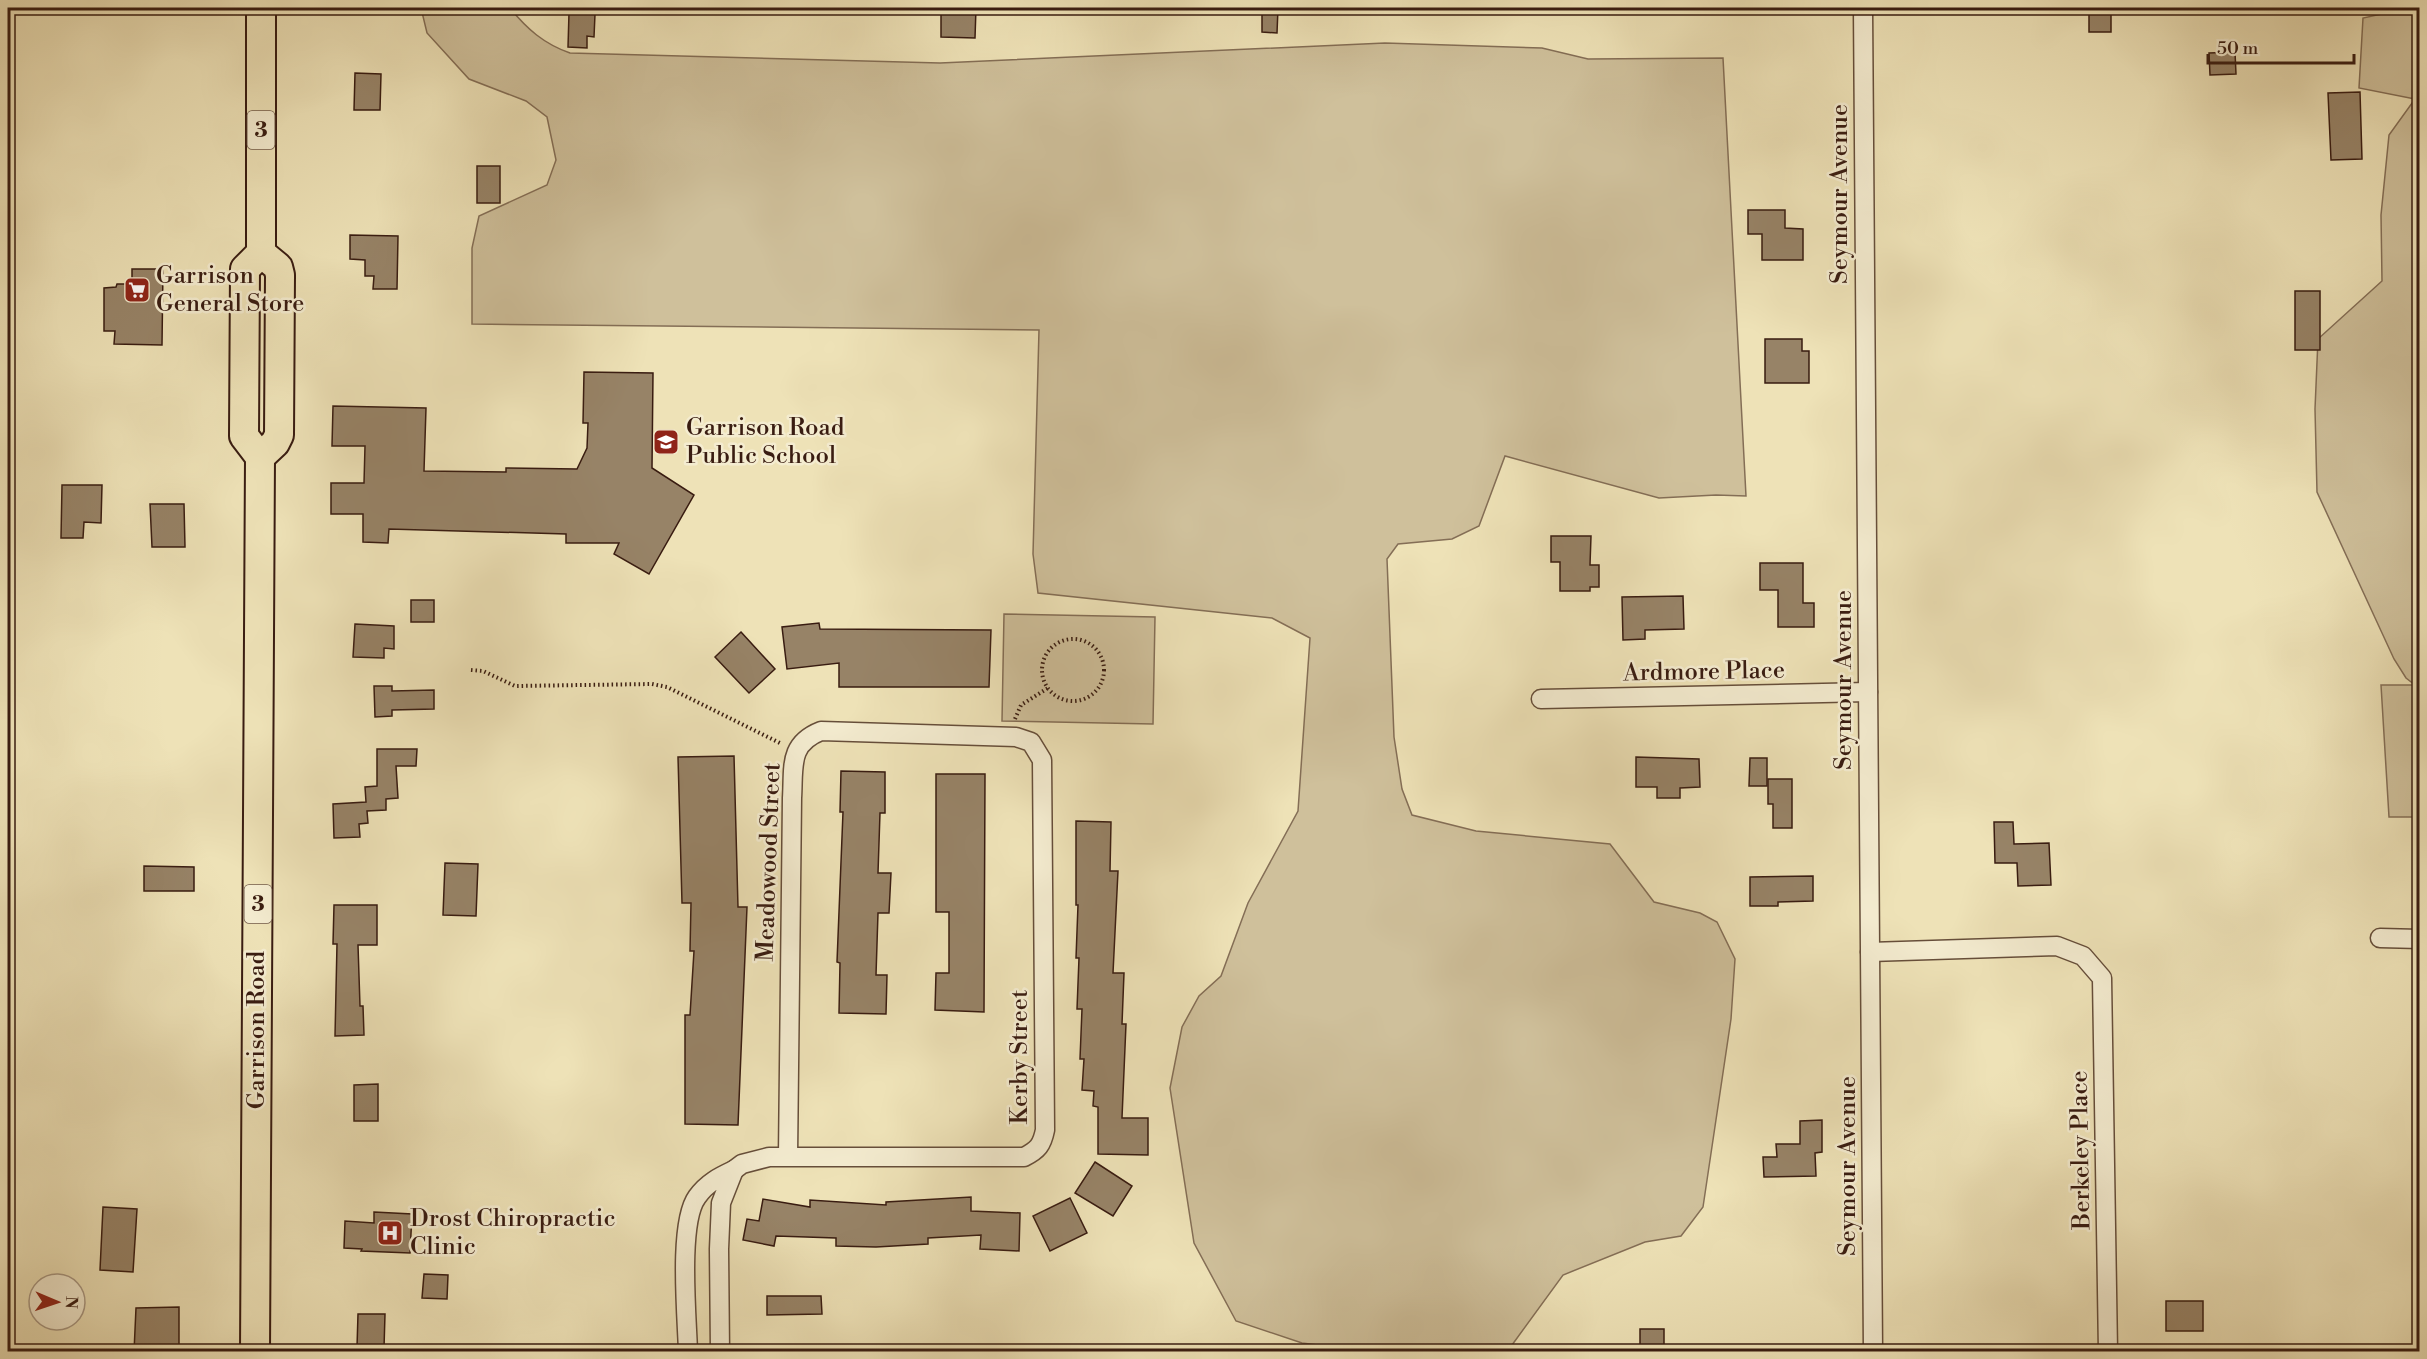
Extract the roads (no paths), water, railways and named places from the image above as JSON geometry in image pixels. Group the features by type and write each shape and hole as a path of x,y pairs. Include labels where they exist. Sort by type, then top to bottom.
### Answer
{"main road":[{"name":"Garrison Road","path":"255,1352 260,457 279,439 280,275 278,267 261,253 261,8"}],"street":[{"name":"Seymour Avenue","path":"1863,8 1873,1352"},
{"name":"Ardmore Place","path":"1541,699 1868,692"},
{"name":"Meadowood Street","path":"788,1157 792,798 796,751 800,744 821,731 1012,737 1030,742 1037,750"},
{"name":"Kerby Street","path":"788,1157 1024,1157 1037,1150 1042,1143 1046,1130 1042,760 1037,750"},
{"path":"2380,938 2420,939"},
{"name":"Berkeley Place","path":"1870,952 2057,946 2083,956 2102,978 2108,1352"},
{"path":"688,1352 687,1222 696,1198 711,1182 742,1164 762,1159 788,1157"},
{"path":"720,1352 719,1249 722,1203 734,1170"}],"place":[{"name":"Garrison General Store","path":"137,290"},
{"name":"Garrison Road Public School","path":"666,442"},
{"name":"Drost Chiropractic Clinic","path":"390,1233"}]}
